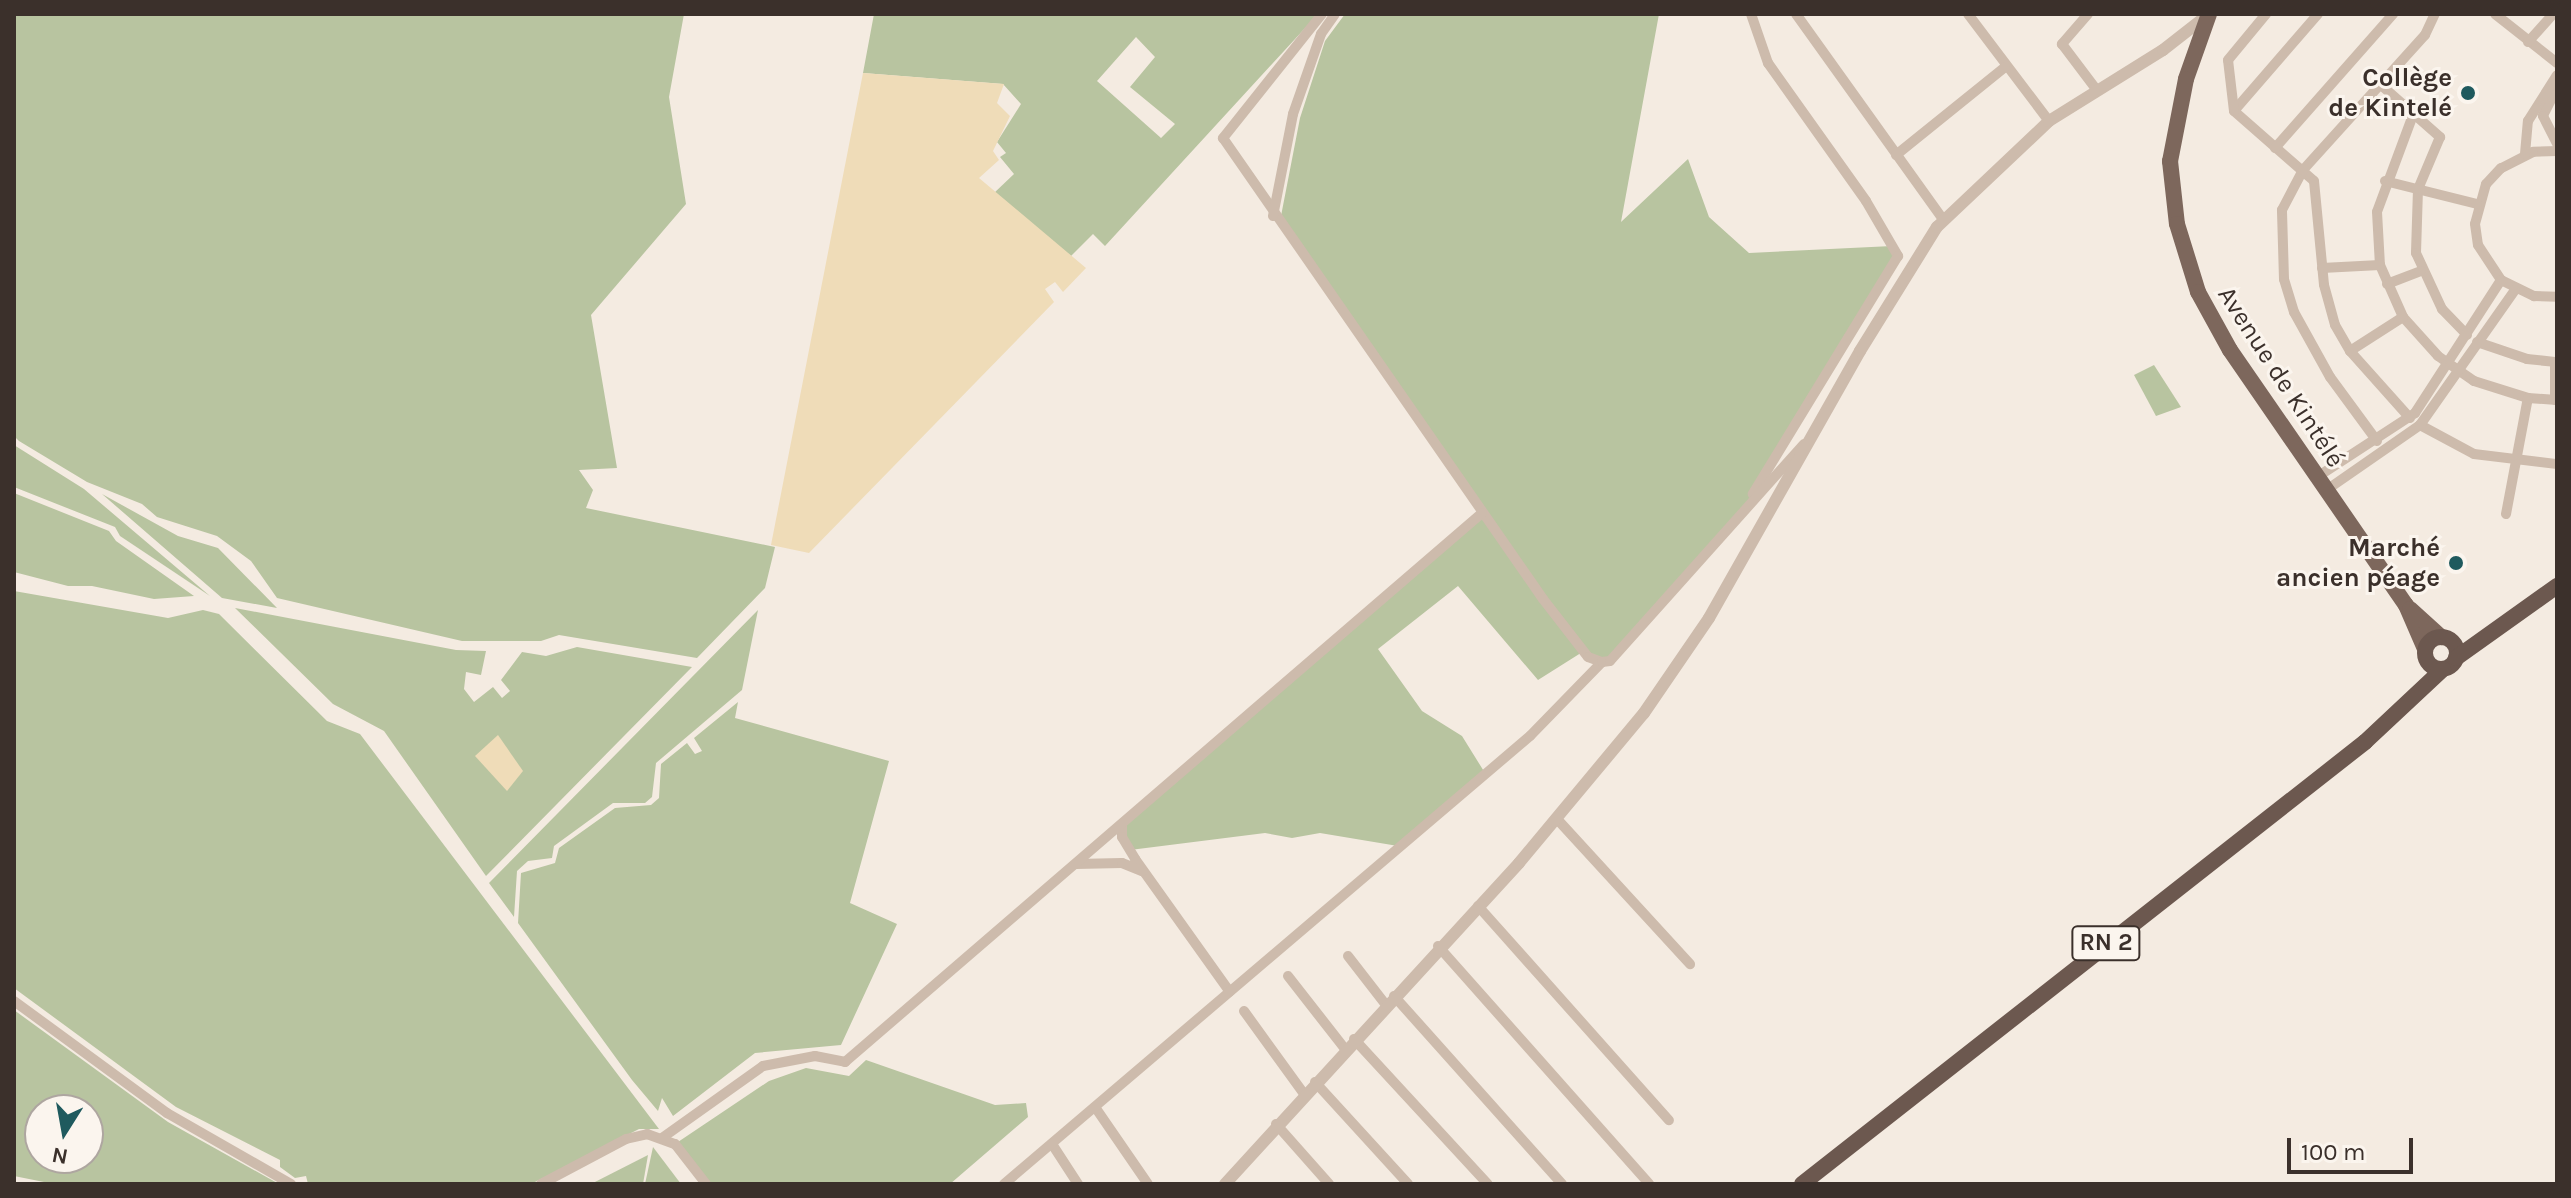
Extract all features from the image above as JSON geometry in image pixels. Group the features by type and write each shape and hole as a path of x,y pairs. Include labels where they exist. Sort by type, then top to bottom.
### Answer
{"highway":[{"name":"RN 2","path":"1802,1184 2416,698 2442,654 2508,624 2557,586"}],"main road":[{"name":"Avenue de Kintélé","path":"2201,16 2172,142 2177,224 2204,305 2321,484 2442,654"}],"street":[{"path":"1322,14 1223,138 1273,216 1482,513 1588,657 1602,662 1610,661 1813,434"},
{"path":"1273,216 1293,114 1321,34 1335,14"},
{"path":"1742,513 1898,256 1768,63 1751,14"},
{"path":"1796,14 1943,219"},
{"path":"1968,14 2005,67 2049,121"},
{"path":"2088,14 2062,44 2096,89"},
{"path":"2252,14 2254,19 2227,67 2234,111 2303,170 2315,187 2322,268 2330,310 2350,351 2410,418"},
{"path":"2232,54 2266,14"},
{"path":"2234,111 2318,14"},
{"path":"2275,148 2393,14"},
{"path":"2495,14 2557,63"},
{"path":"2528,42 2553,14"},
{"path":"2377,441 2314,351 2284,279 2282,210 2303,170 2425,35 2433,15"},
{"path":"1225,1184 1276,1124 1557,819 1670,676 1903,277 1943,219 2049,121 2163,50 2201,16"},
{"path":"1896,155 2005,67"},
{"path":"2525,154 2528,121 2557,75"},
{"path":"2381,85 2440,140 2418,189 2414,227 2421,271 2442,309 2467,335"},
{"path":"2557,88 2543,116 2557,144"},
{"path":"2413,115 2385,181 2377,212 2380,265 2403,317 2459,372 2528,398 2556,400 2556,362 2477,342"},
{"path":"2557,151 2525,154 2501,168 2477,204 2478,245 2501,280 2515,290 2557,297"},
{"path":"2385,181 2477,204"},
{"path":"2322,268 2380,265"},
{"path":"2387,284 2421,271"},
{"path":"2321,484 2410,418 2501,280"},
{"path":"2321,484 2420,425 2515,290"},
{"path":"2350,351 2403,317"},
{"path":"2506,514 2514,458 2528,398"},
{"path":"2420,425 2474,454 2557,464"},
{"path":"662,1138 763,1066 815,1056 845,1062 1482,513"},
{"path":"1004,1184 1530,736 1602,662"},
{"path":"1557,819 1690,964"},
{"path":"1122,824 1122,837 1230,992"},
{"path":"1074,865 1122,863 1146,872"},
{"path":"1478,906 1669,1120"},
{"path":"1438,946 1649,1184"},
{"path":"1348,956 1562,1184"},
{"path":"1288,976 1350,1044 1488,1184"},
{"path":"14,1001 167,1113 291,1184"},
{"path":"1244,1011 1304,1094"},
{"path":"1315,1082 1408,1184"},
{"path":"1095,1107 1148,1184"},
{"path":"1276,1124 1329,1184"},
{"path":"541,1184 626,1139 647,1134 675,1144 706,1184"},
{"path":"1052,1144 1078,1184"}],"green space":[{"path":"14,14 684,14 669,97 686,204 591,315 617,468 579,470 593,490 586,508 775,547 765,588 697,658 559,635 541,641 462,641 277,598 251,561 217,536 157,517 142,504 87,482 19,441 14,436"},
{"path":"874,14 1318,14 1105,246 1093,234 1071,256 993,194 1014,174 1000,157 1006,153 997,142 1021,104 1003,84 863,73","holes":["1136,37 1155,57 1130,87 1175,124 1161,138 1097,81"]},
{"path":"1345,14 1659,14 1621,222 1688,159 1709,217 1749,253 1892,246 1898,256 1742,513 1610,661 1584,651 1538,680 1458,586 1378,649 1422,711 1462,736 1485,773 1398,846 1320,833 1292,838 1265,833 1130,850 1122,824 1482,513 1281,216 1300,118 1325,41"},
{"path":"2154,365 2181,407 2156,416 2134,375"},
{"path":"14,445 84,489 210,596 120,536 115,527 14,487"},
{"path":"14,493 109,531 116,541 194,596 154,599 92,586 68,586 14,572"},
{"path":"102,494 178,536 218,548 277,608 222,598"},
{"path":"14,591 168,618 203,610 219,614 327,721 360,734 659,1129 639,1129 531,1184 308,1184 306,1176 295,1178 280,1167 280,1160 176,1107 14,988"},
{"path":"235,608 456,650 486,651 481,675 466,672 464,689 474,702 493,687 502,698 510,691 501,680 522,652 546,656 577,647 692,667 486,876 384,731 333,704"},
{"path":"758,610 742,690 656,763 652,797 645,803 613,803 554,846 552,858 528,861 517,871 514,917 489,883"},
{"path":"738,702 735,718 889,761 850,903 897,924 841,1045 755,1053 673,1116 662,1098 658,1111 632,1080 518,923 521,873 555,863 559,848 615,808 651,805 659,798 661,764 687,743 695,754 702,751 694,738"},
{"path":"14,1010 168,1122 279,1184 54,1184 14,1176"},
{"path":"866,1060 995,1105 1026,1103 1028,1117 950,1184 709,1184 675,1144 769,1081 806,1068 849,1076"},
{"path":"653,1147 681,1184 645,1184"},
{"path":"648,1155 643,1184 591,1184"}],"sand":[{"path":"863,73 1004,84 997,103 1010,116 993,151 999,160 979,178 1086,268 1063,292 1055,282 1045,289 1054,302 809,553 771,545"},
{"path":"498,735 523,771 507,791 475,756"}],"place":[{"name":"Collège de Kintelé","path":"2468,93"},
{"name":"Marché ancien péage","path":"2456,563"}]}
